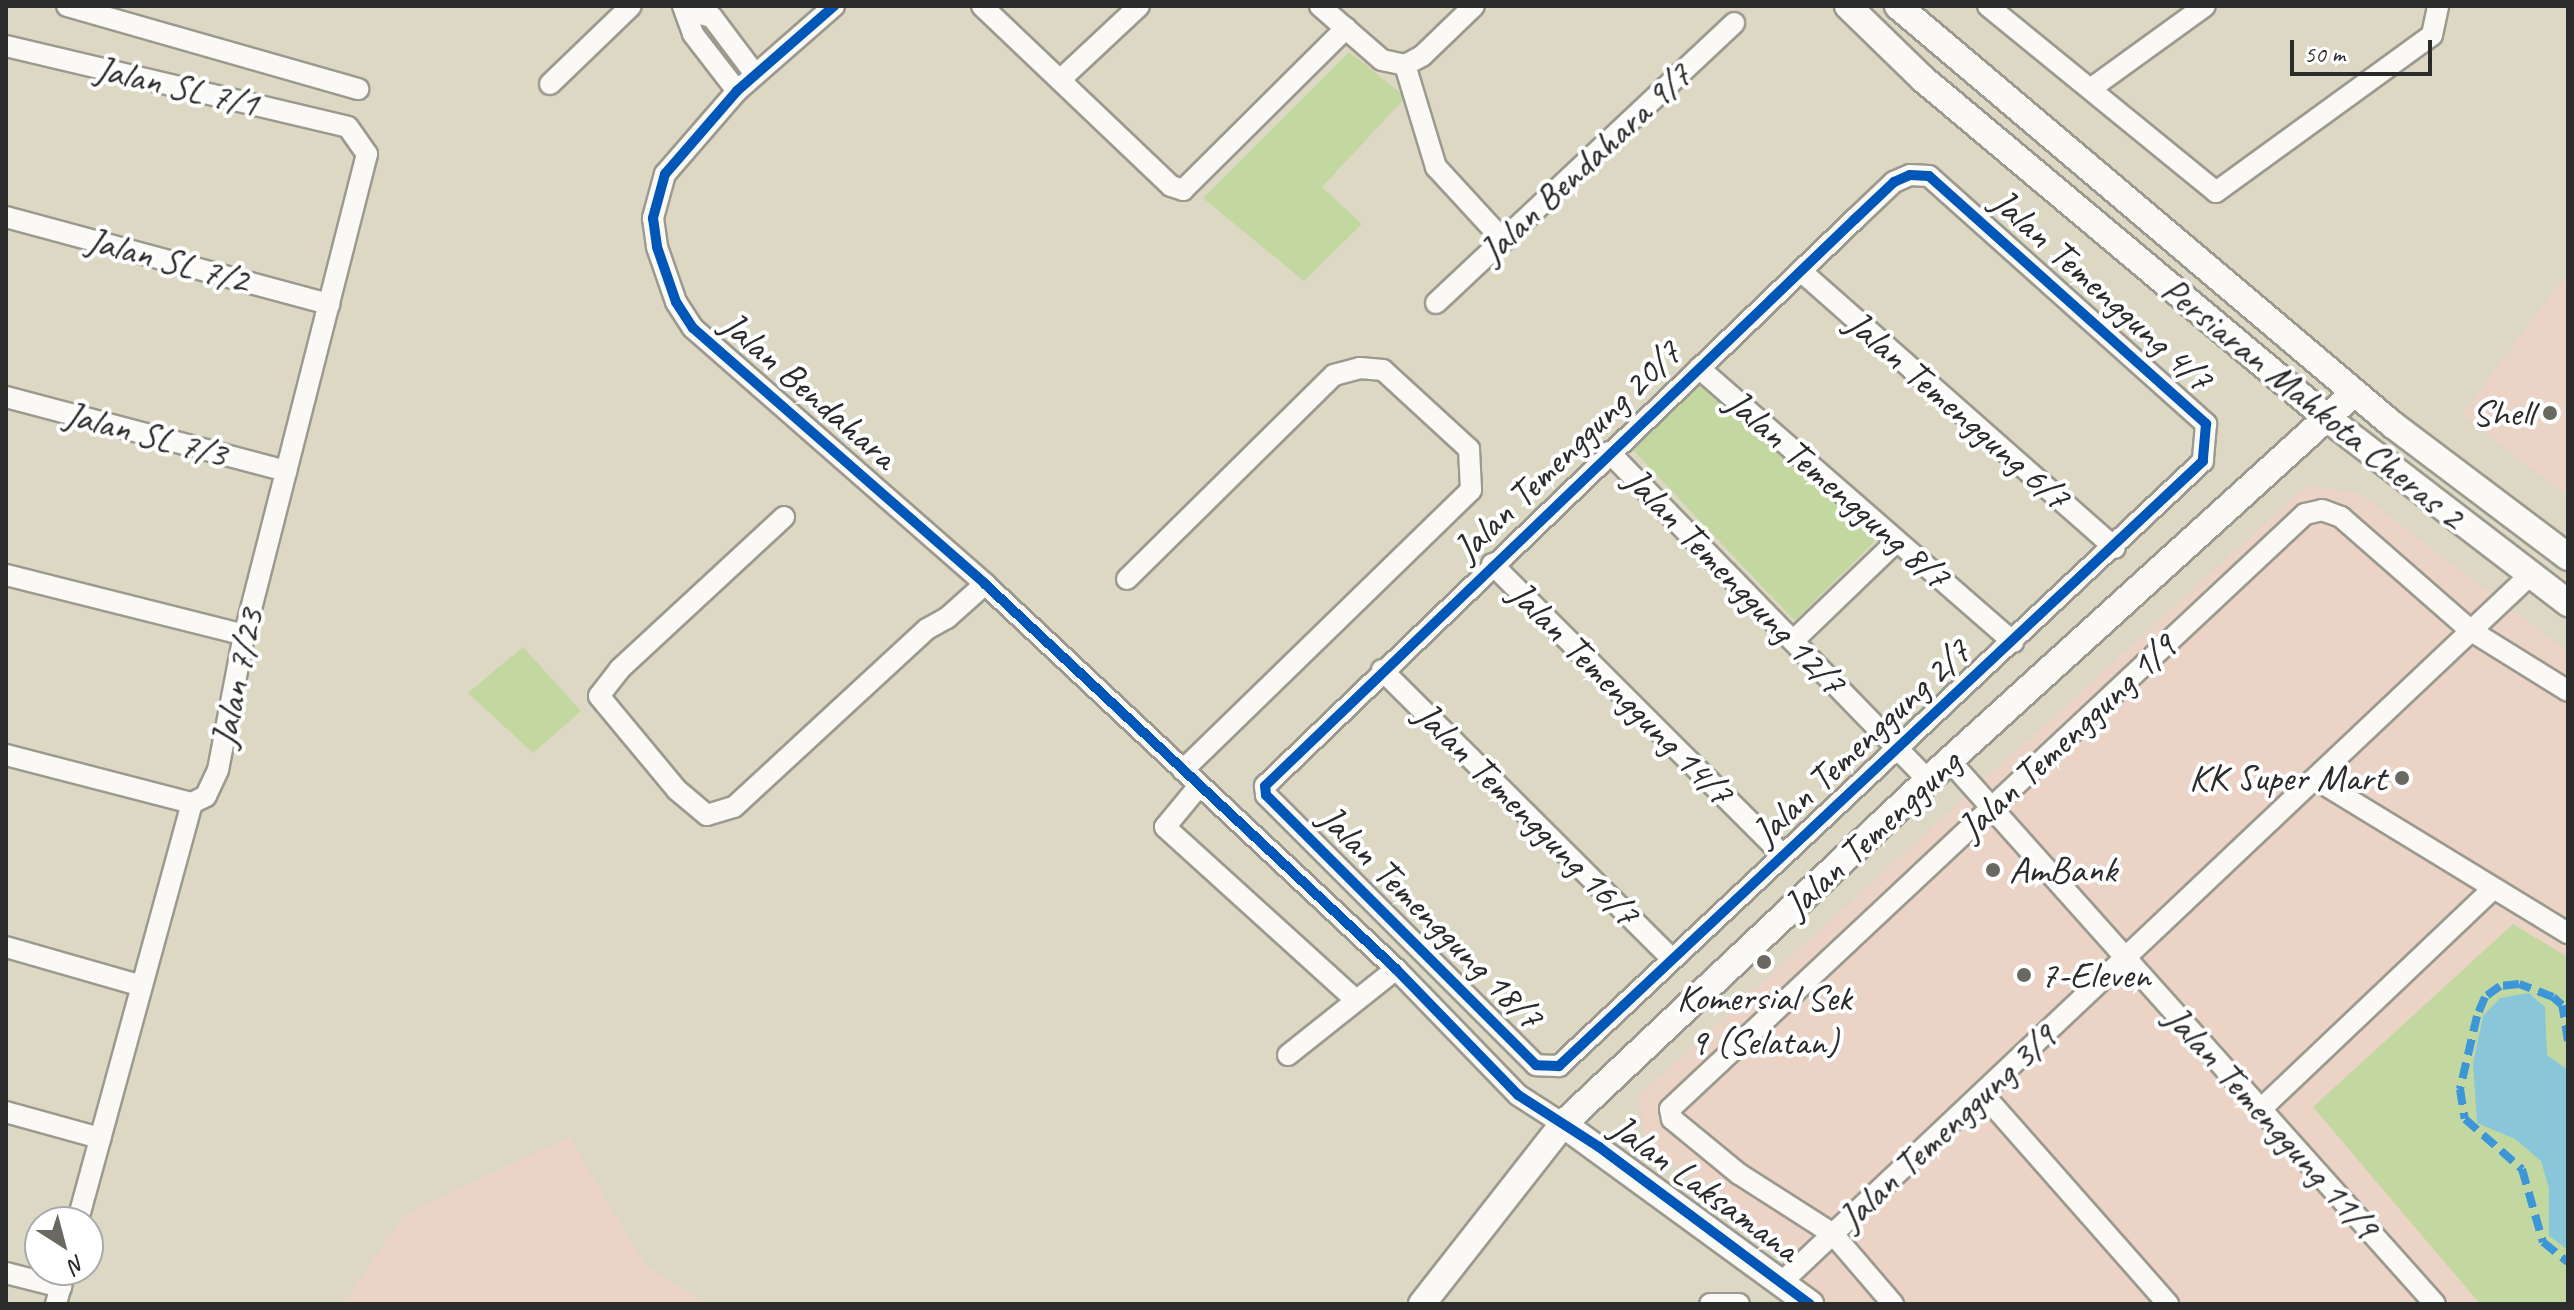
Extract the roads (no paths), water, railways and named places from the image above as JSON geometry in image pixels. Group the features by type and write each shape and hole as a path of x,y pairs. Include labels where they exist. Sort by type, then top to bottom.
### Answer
{"street":[{"path":"67,6 358,89"},
{"path":"550,84 631,6"},
{"name":"Jalan Bendahara","path":"834,6 737,91 683,147 665,174 653,218 657,247 676,302 693,328 980,580 1396,969 1518,1095 1563,1124"},
{"path":"982,6 1171,186 1183,190 1192,185 1346,28"},
{"path":"1060,80 1139,6"},
{"path":"1320,6 1382,60 1405,65 1422,56 1474,6"},
{"name":"Persiaran Mahkota Cheras 2","path":"1898,6 2354,393 2568,557"},
{"path":"1988,6 2093,87 2212,191 2220,191 2432,35 2438,6"},
{"path":"2093,87 2205,6"},
{"path":"684,8 712,17 755,74"},
{"path":"684,8 693,34 737,91"},
{"name":"Persiaran Mahkota Cheras 2","path":"1854,8 1923,79 2327,418 2568,603"},
{"name":"Jalan Bendahara 9/7","path":"1436,303 1734,23"},
{"name":"Jalan SL 7/1","path":"6,46 348,127"},
{"path":"1405,65 1436,167 1504,241"},
{"name":"Jalan 7/23","path":"81,1206 192,803 206,796 218,770 244,635 367,154 348,127"},
{"name":"Jalan Temenggung 20/7","path":"1266,795 1270,777 1894,182 1910,175 1929,176"},
{"name":"Jalan Temenggung 4/7","path":"1929,176 2206,424 2203,461"},
{"name":"Jalan SL 7/2","path":"6,217 329,304"},
{"name":"Jalan Temenggung 6/7","path":"1802,272 2115,548"},
{"path":"1127,579 1334,375 1360,368 1383,370 1469,449 1471,490 1183,770"},
{"name":"Jalan Temenggung 8/7","path":"1699,368 2013,642"},
{"name":"Jalan Temenggung","path":"1422,1304 1563,1124 1949,760 2354,393"},
{"name":"Jalan SL 7/3","path":"6,397 286,471"},
{"name":"Jalan Temenggung 12/7","path":"1609,452 1928,780"},
{"name":"Jalan Temenggung 2/7","path":"1559,1066 2115,548 2203,461"},
{"name":"Jalan Temenggung 1/9","path":"1833,1234 1739,1174 1672,1119 1675,1100 2305,514 2322,510 2341,517 2470,630 2568,691"},
{"path":"784,517 620,669 599,696 692,806 707,815 734,807 927,629 938,609 980,580"},
{"path":"1793,641 1897,541"},
{"name":"Jalan Temenggung 14/7","path":"1492,564 1783,855"},
{"path":"6,575 244,635"},
{"name":"Jalan Temenggung 3/9","path":"1783,1281 2317,780 2529,576"},
{"name":"Jalan Temenggung 16/7","path":"1382,670 1672,959"},
{"path":"6,755 192,803"},
{"name":"Jalan Temenggung 11/9","path":"1949,760 2435,1304"},
{"path":"2317,780 2492,890 2568,933"},
{"path":"1199,786 1165,827 1356,1000"},
{"name":"Jalan Temenggung 18/7","path":"1266,795 1536,1065 1559,1066"},
{"path":"2261,1109 2492,890"},
{"path":"6,947 142,986"},
{"path":"1288,1055 1396,969"},
{"path":"1983,1094 2168,1304"},
{"path":"6,1112 100,1138"},
{"name":"Jalan Laksamana","path":"1563,1124 1783,1281 1810,1304"},
{"path":"1833,1234 1893,1304"},
{"path":"6,1273 61,1287"},
{"path":"1711,1303 1739,1304"}],"water":[{"path":"2529,993 2545,1007 2547,1055 2568,1070 2568,1250 2549,1236 2549,1189 2541,1161 2515,1139 2477,1123 2473,1064 2483,1016 2500,998"}],"place":[{"name":"Shell","path":"2550,413"},
{"name":"KK Super Mart","path":"2402,778"},
{"name":"AmBank","path":"1993,870"},
{"name":"Komersial Sek 9 (Selatan)","path":"1764,962"},
{"name":"7-Eleven","path":"2024,975"}]}
